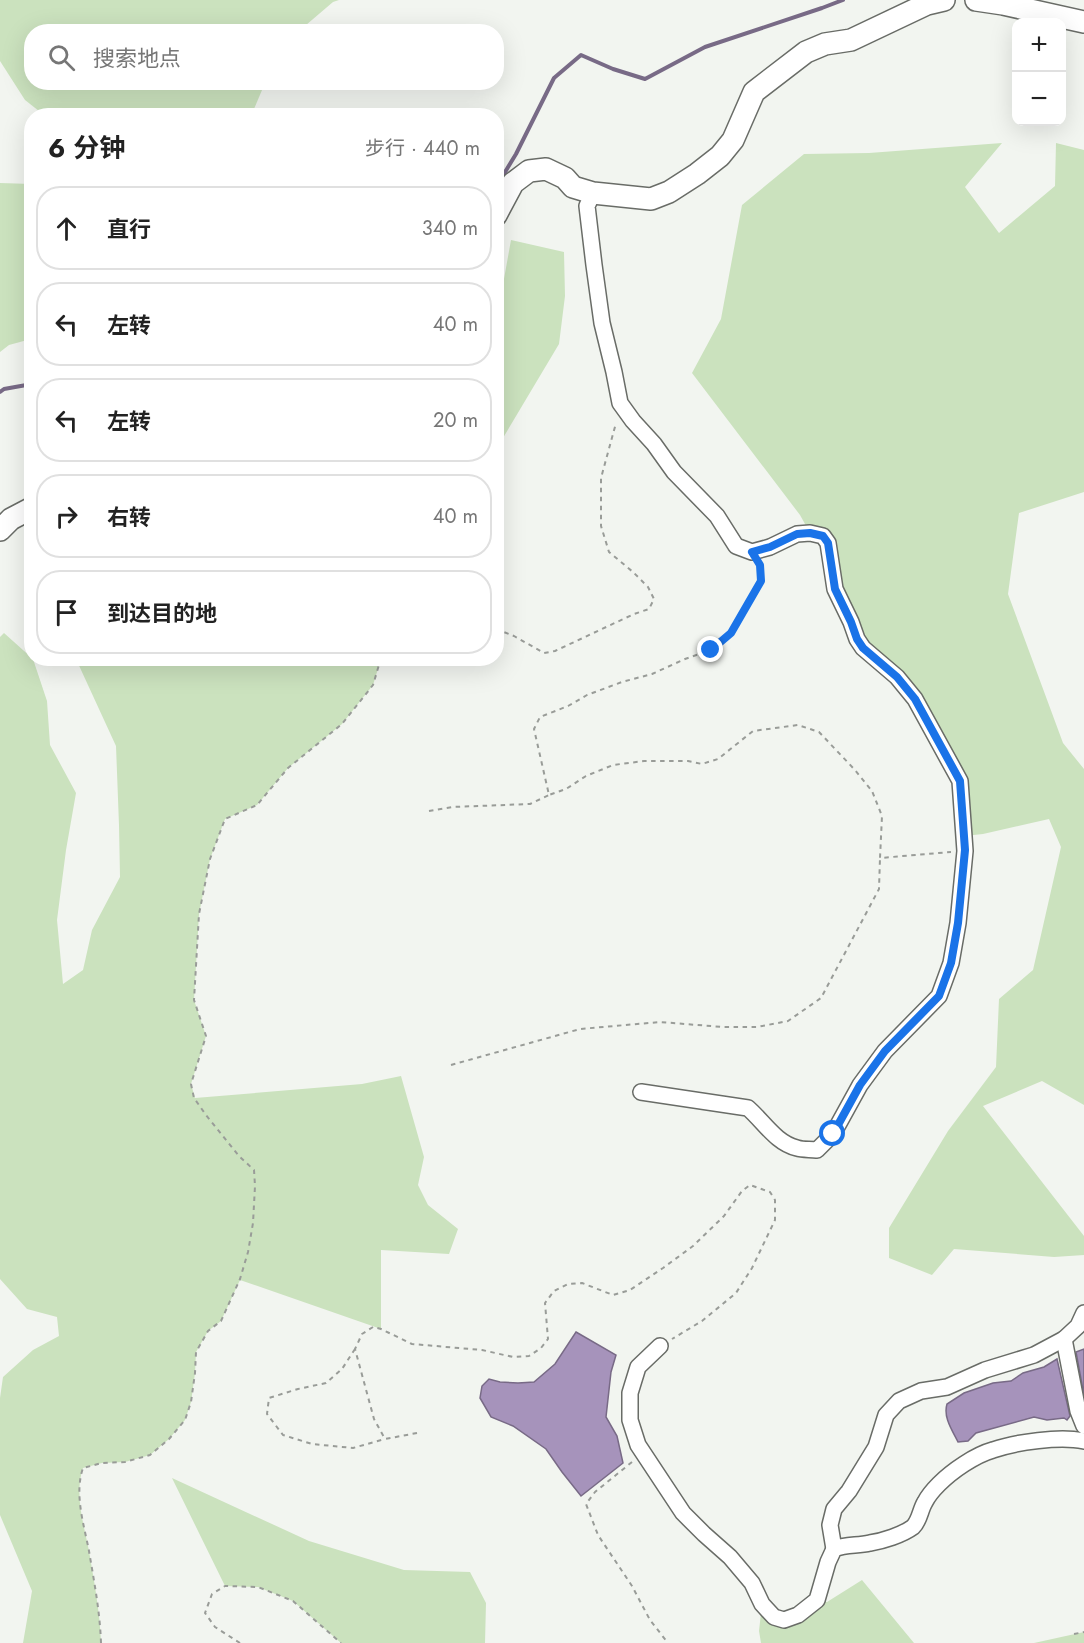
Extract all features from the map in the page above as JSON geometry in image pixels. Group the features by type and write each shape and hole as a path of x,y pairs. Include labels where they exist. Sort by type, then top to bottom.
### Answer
{"street":[{"path":"504,199 513,183 529,171 546,169 565,178 573,186 593,193 651,200 669,192 720,156 733,140 754,92 806,52 825,44 851,40 927,4 944,0"},
{"path":"976,0 1084,22"},
{"path":"593,193 587,206 594,265 602,323 615,372 620,403 674,472 717,516 736,546 752,552 770,547 797,534 810,533 823,536 828,543 835,589 857,639 863,648 897,677 915,699 960,781 965,850 958,923 951,963 939,996 885,1051 860,1085 833,1134 817,1150 796,1148 777,1139 748,1108 641,1092"},
{"path":"0,530 11,519 24,512"},
{"path":"660,1346 638,1367 630,1393 630,1420 638,1445 683,1513 730,1557 752,1584 762,1604 774,1617 784,1620 798,1615 817,1600 834,1549 830,1525 834,1509 849,1491 876,1447 886,1415 899,1401 921,1391 947,1387 985,1370 1034,1355 1064,1339 1082,1321"},
{"path":"1064,1339 1078,1412 1084,1426"},
{"path":"834,1549 843,1545 870,1544 902,1533 914,1526 920,1517 924,1503 938,1484 962,1465 992,1450 1051,1439 1072,1438 1084,1441"}],"path":[{"path":"504,633 544,653 555,651 633,614 649,609 654,599 648,587 609,552 601,526 602,478 620,403"},
{"path":"549,795 534,729 540,717 568,706 587,695 652,674 711,650 731,633 761,581 760,565 752,552"},
{"path":"101,1643 79,1478 83,1468 102,1463 125,1462 150,1455 169,1439 185,1420 191,1402 196,1352 208,1331 221,1321 240,1279 253,1223 254,1170 238,1156 206,1115 194,1098 191,1084 206,1036 194,1000 199,914 210,859 225,819 258,805 288,768 342,724 373,685 379,666"},
{"path":"429,811 452,807 530,804 613,765 645,761 688,761 702,764 718,759 753,731 798,725 819,732 855,770 872,791 882,816 879,890 821,998 788,1021 757,1027 660,1022 580,1029 451,1065"},
{"path":"880,858 965,850"},
{"path":"417,1433 353,1448 312,1444 282,1435 267,1414 269,1398 327,1383 342,1369 356,1349 362,1334 373,1327 412,1344 482,1350 513,1357 529,1356 541,1348 548,1339 545,1303 554,1291 568,1284 582,1283 613,1295 630,1290 693,1246 724,1216 742,1191 750,1185 770,1192 775,1200 775,1220 752,1268 736,1293 702,1321 660,1346"},
{"path":"356,1349 374,1419 385,1439"},
{"path":"644,1452 595,1492 586,1504 598,1535 632,1586 650,1620 668,1643"},
{"path":"240,1643 215,1627 206,1613 212,1594 225,1586 258,1587 293,1600 341,1643"},
{"path":"1074,1634 1084,1632"}],"green space":[{"path":"0,0 339,0 333,2 307,24 24,24 24,90 262,90 254,108 35,108 25,100 0,61"},
{"path":"1002,143 965,187 999,233 1055,186 1056,143 1084,150 1084,492 1019,513 1008,594 1063,743 1084,769 1084,1105 1042,1081 983,1106 1084,1236 1084,1255 1054,1257 954,1249 932,1275 889,1258 889,1228 948,1131 996,1067 999,999 1033,970 1061,847 1049,819 964,836 960,781 929,725 857,639 828,543 810,533 800,515 692,373 721,319 742,205 804,154 869,153"},
{"path":"0,183 24,184 24,341 9,345 0,352"},
{"path":"511,240 564,252 565,296 559,344 504,436 504,279"},
{"path":"4,633 24,651 24,666 35,666 47,701 50,745 76,793 57,920 63,984 83,970 92,930 120,877 116,746 79,666 379,666 373,685 342,724 288,768 257,805 225,819 210,859 199,914 194,1000 206,1036 191,1084 195,1098 362,1084 401,1076 424,1157 418,1185 428,1205 458,1229 449,1254 381,1250 381,1329 240,1280 221,1321 208,1331 196,1352 191,1402 185,1420 169,1439 150,1455 125,1462 102,1463 83,1468 79,1488 80,1499 97,1597 101,1643 23,1643 32,1591 0,1515 0,1398 3,1377 33,1350 59,1336 57,1317 27,1309 0,1279 0,637"},
{"path":"172,1478 309,1541 404,1570 470,1572 486,1603 485,1643 341,1643 293,1601 258,1587 225,1586"},
{"path":"862,1580 914,1643 761,1643 759,1631 762,1604 774,1616 817,1600 827,1602"},
{"path":"1084,1632 1084,1643 1034,1643"}],"shaded area":[{"path":"576,1332 616,1355 611,1372 606,1417 617,1436 623,1463 581,1496 546,1449 513,1426 491,1417 480,1398 482,1386 489,1379 500,1382 534,1382 555,1364"},
{"path":"1084,1349 1084,1395 1076,1352"},
{"path":"1057,1359 1070,1416 1067,1420 1064,1418 1047,1420 1034,1417 976,1433 968,1441 958,1442 947,1419 947,1404 964,1393 993,1383 1011,1381 1023,1373 1044,1367"}],"waterway":[{"path":"504,174 554,78 581,55 613,69 645,79 705,47 843,0"},
{"path":"0,392 4,389 24,385"}],"route":[{"path":"711,650 731,633 761,581 760,565 752,552 770,547 797,534 810,533 823,536 828,543 835,589 857,639 872,657 897,677 915,699 960,781 965,850 958,923 951,963 939,996 885,1051 860,1085 833,1134"}]}
